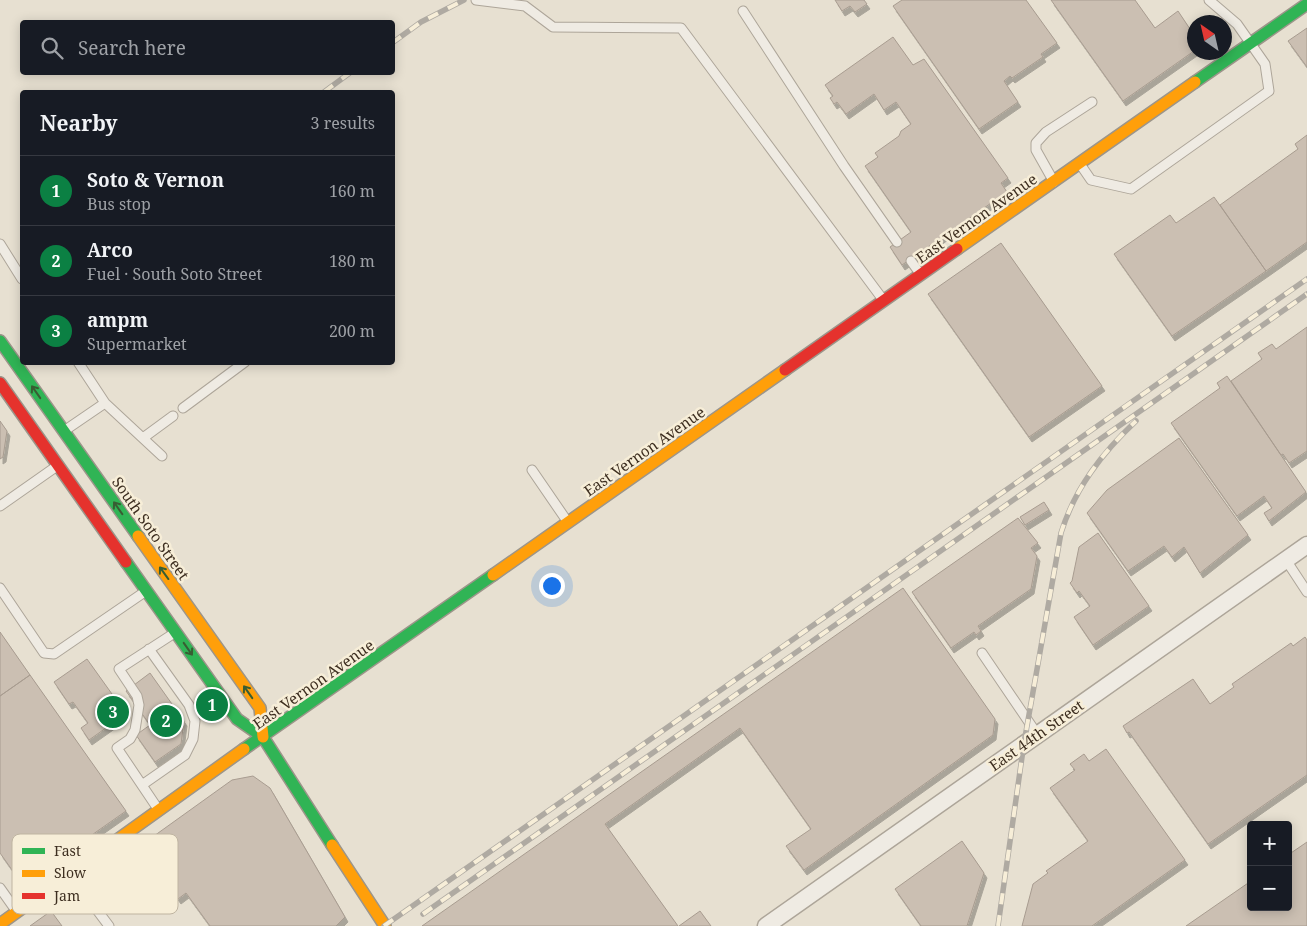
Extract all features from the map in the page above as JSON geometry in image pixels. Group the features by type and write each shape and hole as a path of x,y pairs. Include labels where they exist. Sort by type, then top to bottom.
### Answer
{"street":[{"name":"East Vernon Avenue","path":"124,834 1307,4"},
{"name":"South Soto Street","path":"0,341 260,708 263,738"},
{"name":"South Soto Street","path":"0,383 237,719 263,738 385,926"},
{"path":"57,466 79,452"},
{"name":"East 44th Street","path":"766,926 1307,545"},
{"name":"East Vernon Avenue","path":"0,924 14,914"}],"lane":[{"path":"476,0 525,6 553,26 681,28 884,301"},
{"path":"1080,164 1091,180 1131,189 1224,125 1269,91 1265,64 1237,24 1210,0"},
{"path":"743,11 844,166 898,242"},
{"path":"1054,182 1036,150 1036,144 1046,132 1092,102"},
{"path":"0,244 20,276"},
{"path":"911,261 921,275"},
{"path":"80,365 105,403 162,456"},
{"path":"183,408 241,365"},
{"path":"64,431 105,403"},
{"path":"143,438 173,416"},
{"path":"0,506 57,466"},
{"path":"532,470 568,523"},
{"path":"1286,560 1307,592"},
{"path":"0,588 44,653 54,654 146,590"},
{"path":"159,809 117,748 130,739 135,730 139,705 137,696 119,669 176,632"},
{"path":"142,784 185,755 193,739 195,721 189,705 149,649"},
{"path":"982,653 1037,734"},
{"path":"0,888 12,905"},
{"path":"100,914 109,926"}],"building":[{"path":"835,0 864,0 867,4 855,12 850,6 842,11"},
{"path":"902,0 1026,0 1057,43 1041,54 1043,57 1012,78 1010,76 1004,81 1018,102 979,129 893,6"},
{"path":"1051,0 1135,0 1155,28 1178,11 1187,24 1187,56 1123,101"},
{"path":"1307,28 1307,67 1288,41"},
{"path":"893,37 913,65 924,59 1008,178 1001,183 1007,192 902,265 890,247 911,232 865,166 878,157 875,153 899,136 901,131 911,124 896,102 884,110 874,94 846,114 837,102 834,104 830,98 833,96 825,85"},
{"path":"1307,135 1307,242 1266,271 1220,205 1298,149 1295,144"},
{"path":"1214,197 1266,271 1172,336 1114,254 1170,215 1176,223"},
{"path":"1001,243 1102,386 1029,437 928,294"},
{"path":"1307,327 1307,451 1289,463 1283,454 1281,455 1231,381 1262,359 1258,353 1272,344 1276,349"},
{"path":"1227,376 1306,492 1269,521 1264,513 1272,508 1264,496 1237,516 1171,423 1220,388 1217,383"},
{"path":"0,421 7,431 3,457 0,459"},
{"path":"1179,438 1248,535 1200,573 1184,547 1172,557 1164,546 1128,571 1087,513 1107,490"},
{"path":"1044,502 1049,510 1025,525 1020,517"},
{"path":"1018,518 1038,543 1031,548 1037,556 1031,589 978,626 981,631 976,635 974,632 951,648 912,592"},
{"path":"1098,533 1149,606 1093,645 1074,617 1090,606 1079,591 1077,593 1070,583 1079,547"},
{"path":"903,588 995,719 993,735 804,870 786,846 811,829 740,728 605,824 678,926 422,926"},
{"path":"0,632 30,675 0,696"},
{"path":"1305,637 1307,640 1307,775 1208,844 1123,726 1193,679 1210,704 1234,687 1232,684 1291,643 1293,646"},
{"path":"87,659 122,708 120,718 89,740 81,728 88,723 73,702 69,704 54,682"},
{"path":"150,673 184,721 181,744 155,762 136,735 150,725 126,691"},
{"path":"30,675 126,811 93,834 12,834 12,870 0,853 0,696"},
{"path":"1106,749 1185,860 1092,926 1022,926 1033,884 1048,873 1046,871 1088,841 1050,788 1075,770 1070,764 1084,754 1089,761"},
{"path":"253,776 270,788 345,917 336,926 210,926 186,893 178,899 178,834 157,834 232,780"},
{"path":"962,841 984,873 967,926 921,926 895,889"},
{"path":"1307,842 1307,926 1186,926 1247,884 1247,911 1292,911 1292,852"},
{"path":"700,911 711,926 679,926"},
{"path":"47,914 53,914 62,926 30,926"}],"railway":[{"path":"395,41 421,22 464,0"},
{"path":"327,90 347,75"},
{"path":"384,926 1307,279"},
{"path":"423,914 1307,294"},
{"path":"998,926 1024,743 1061,533 1074,501 1091,472 1136,421"}],"traffic: fast":[{"path":"1195,82 1307,4"},
{"path":"0,341 138,536"},
{"path":"126,562 237,719 263,737 332,845"},
{"path":"244,749 493,575"}],"traffic: slow":[{"path":"957,249 1195,82"},
{"path":"493,575 785,370"},
{"path":"138,536 260,708 263,737"},
{"path":"125,834 244,749"},
{"path":"332,845 385,926"},
{"path":"0,924 14,914"}],"traffic: jam":[{"path":"785,370 957,249"},
{"path":"0,383 126,562"}],"place":[{"name":"Soto & Vernon","path":"212,705"},
{"name":"ampm","path":"113,712"},
{"name":"Arco","path":"166,721"}]}
